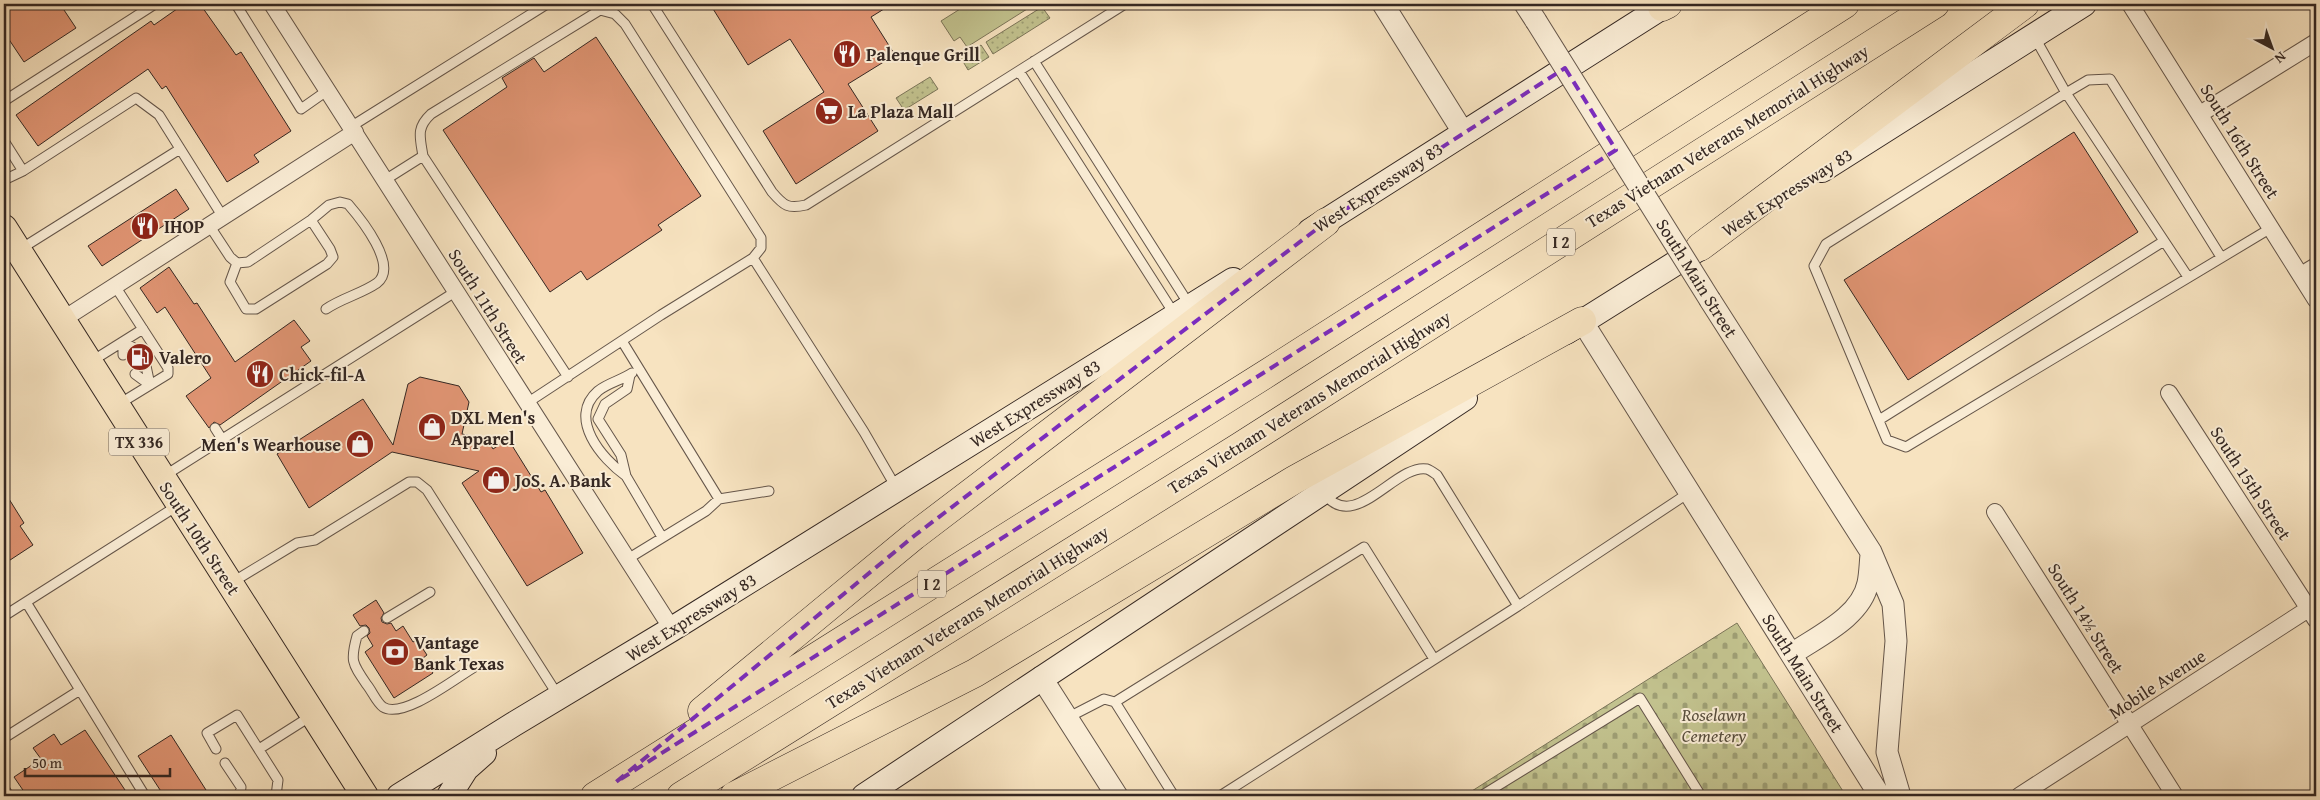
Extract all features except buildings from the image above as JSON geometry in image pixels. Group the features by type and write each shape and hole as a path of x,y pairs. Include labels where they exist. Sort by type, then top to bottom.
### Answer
{"highway":[{"name":"I 2","path":"605,789 1269,372 1845,4"},
{"name":"Texas Vietnam Veterans Memorial Highway","path":"682,796 1239,447 1936,4"},
{"path":"1700,247 2025,4"},
{"path":"605,789 914,536 1326,222"},
{"path":"734,796 975,673 1294,480 1582,321"}],"main road":[{"name":"West Expressway 83","path":"864,796 1041,677 1582,321 2084,4"},
{"name":"West Expressway 83","path":"399,796 672,629 1326,222 1463,132 1666,5"},
{"name":"South 10th Street","path":"4,228 365,796"},
{"path":"449,796 466,769 514,724"}],"street":[{"name":"South 11th Street","path":"272,4 626,560 672,629"},
{"path":"1383,4 1463,132"},
{"name":"South 16th Street","path":"2130,4 2316,300"},
{"name":"South Main Street","path":"1530,12 1710,300 1871,552 1893,604 1896,641 1887,752 1900,796"},
{"path":"2200,114 2316,42"},
{"path":"62,320 216,221 353,129"},
{"path":"2301,275 2316,266"},
{"name":"South Main Street","path":"1582,321 1880,796"},
{"name":"South 15th Street","path":"2169,393 2314,611"},
{"name":"South 14½ Street","path":"1995,512 2175,796"},
{"path":"1792,654 1846,617 1860,603 1868,584 1871,552"},
{"name":"Mobile Avenue","path":"2019,796 2314,611"},
{"path":"1041,677 1117,796"}],"lane":[{"path":"5,96 155,4"},
{"path":"353,129 547,4"},
{"path":"652,4 772,192 782,203 793,208 806,205 1125,4"},
{"path":"237,5 301,108 328,90"},
{"path":"527,403 568,377 622,341 753,258 762,248 761,238 625,24 615,14 600,10 431,114 422,122 420,133 422,156 568,377"},
{"path":"2034,36 2066,93 2188,277"},
{"path":"1034,61 1183,311"},
{"path":"1019,71 1183,311"},
{"path":"2221,258 2110,79 2088,80 1826,244 1814,266 1887,440 1906,447 2188,277 2221,258 2271,228"},
{"path":"4,180 23,171 136,98 159,115 180,149 216,221 230,257 236,263 248,262 311,220 329,205 340,202 348,204 384,257 385,270 379,281 354,296 339,300 326,309"},
{"path":"4,141 23,171"},
{"path":"18,251 180,149"},
{"path":"385,180 422,156"},
{"path":"236,263 230,282 246,309 256,309 327,264 333,257 330,249 311,220"},
{"path":"1879,420 2164,241"},
{"path":"753,258 864,432 898,489"},
{"path":"115,286 168,368 168,374 116,406"},
{"path":"162,478 456,292"},
{"path":"89,362 142,329"},
{"path":"622,341 719,499"},
{"path":"123,342 134,348"},
{"path":"123,342 123,355"},
{"path":"146,366 150,385"},
{"path":"626,476 609,464 586,426 585,412 588,402 599,390 630,375 638,368"},
{"path":"136,374 150,385"},
{"path":"630,375 627,389 605,404 598,419 622,455 626,476 662,537"},
{"path":"215,428 222,439"},
{"path":"1324,492 1331,502 1342,507 1366,500 1413,470 1427,469 1437,475 1518,606"},
{"path":"230,584 297,544 315,540 409,482 417,482 427,490 559,697"},
{"path":"626,560 706,511 719,499 769,490"},
{"path":"1220,796 1518,606 1690,492"},
{"path":"4,616 179,504"},
{"path":"1115,702 1364,547 1434,660"},
{"path":"387,618 430,592"},
{"path":"26,602 145,796"},
{"path":"364,631 357,636 351,657 358,672 382,706 394,711 408,708 476,666"},
{"path":"4,738 80,690"},
{"path":"1483,796 1640,698 1701,796"},
{"path":"1067,718 1104,699 1115,702 1174,796"},
{"path":"259,749 313,714"},
{"path":"216,749 207,734 237,715 251,741 259,749 265,762 278,780 273,793"},
{"path":"225,764 241,778 240,796"},
{"path":"4,788 9,796"}],"highlighted area":[{"path":"1565,68 1616,150 616,782 914,536 1326,222"}],"green space":[{"path":"968,4 1035,4 967,47 960,37 954,41 941,21"},
{"path":"1042,7 1050,18 993,54 986,42"},
{"path":"981,45 989,57 968,70 961,58"},
{"path":"930,77 938,89 904,110 896,98"},
{"name":"Roselawn Cemetery","path":"1737,623 1846,796 1464,796"}],"place":[{"name":"Palenque Grill","path":"847,54"},
{"name":"La Plaza Mall","path":"829,111"},
{"name":"IHOP","path":"145,226"},
{"name":"Valero","path":"140,357"},
{"name":"Chick-fil-A","path":"260,374"},
{"name":"DXL Men's Apparel","path":"432,427"},
{"name":"Men's Wearhouse","path":"360,444"},
{"name":"JoS. A. Bank","path":"496,480"},
{"name":"Vantage Bank Texas","path":"395,652"}]}
